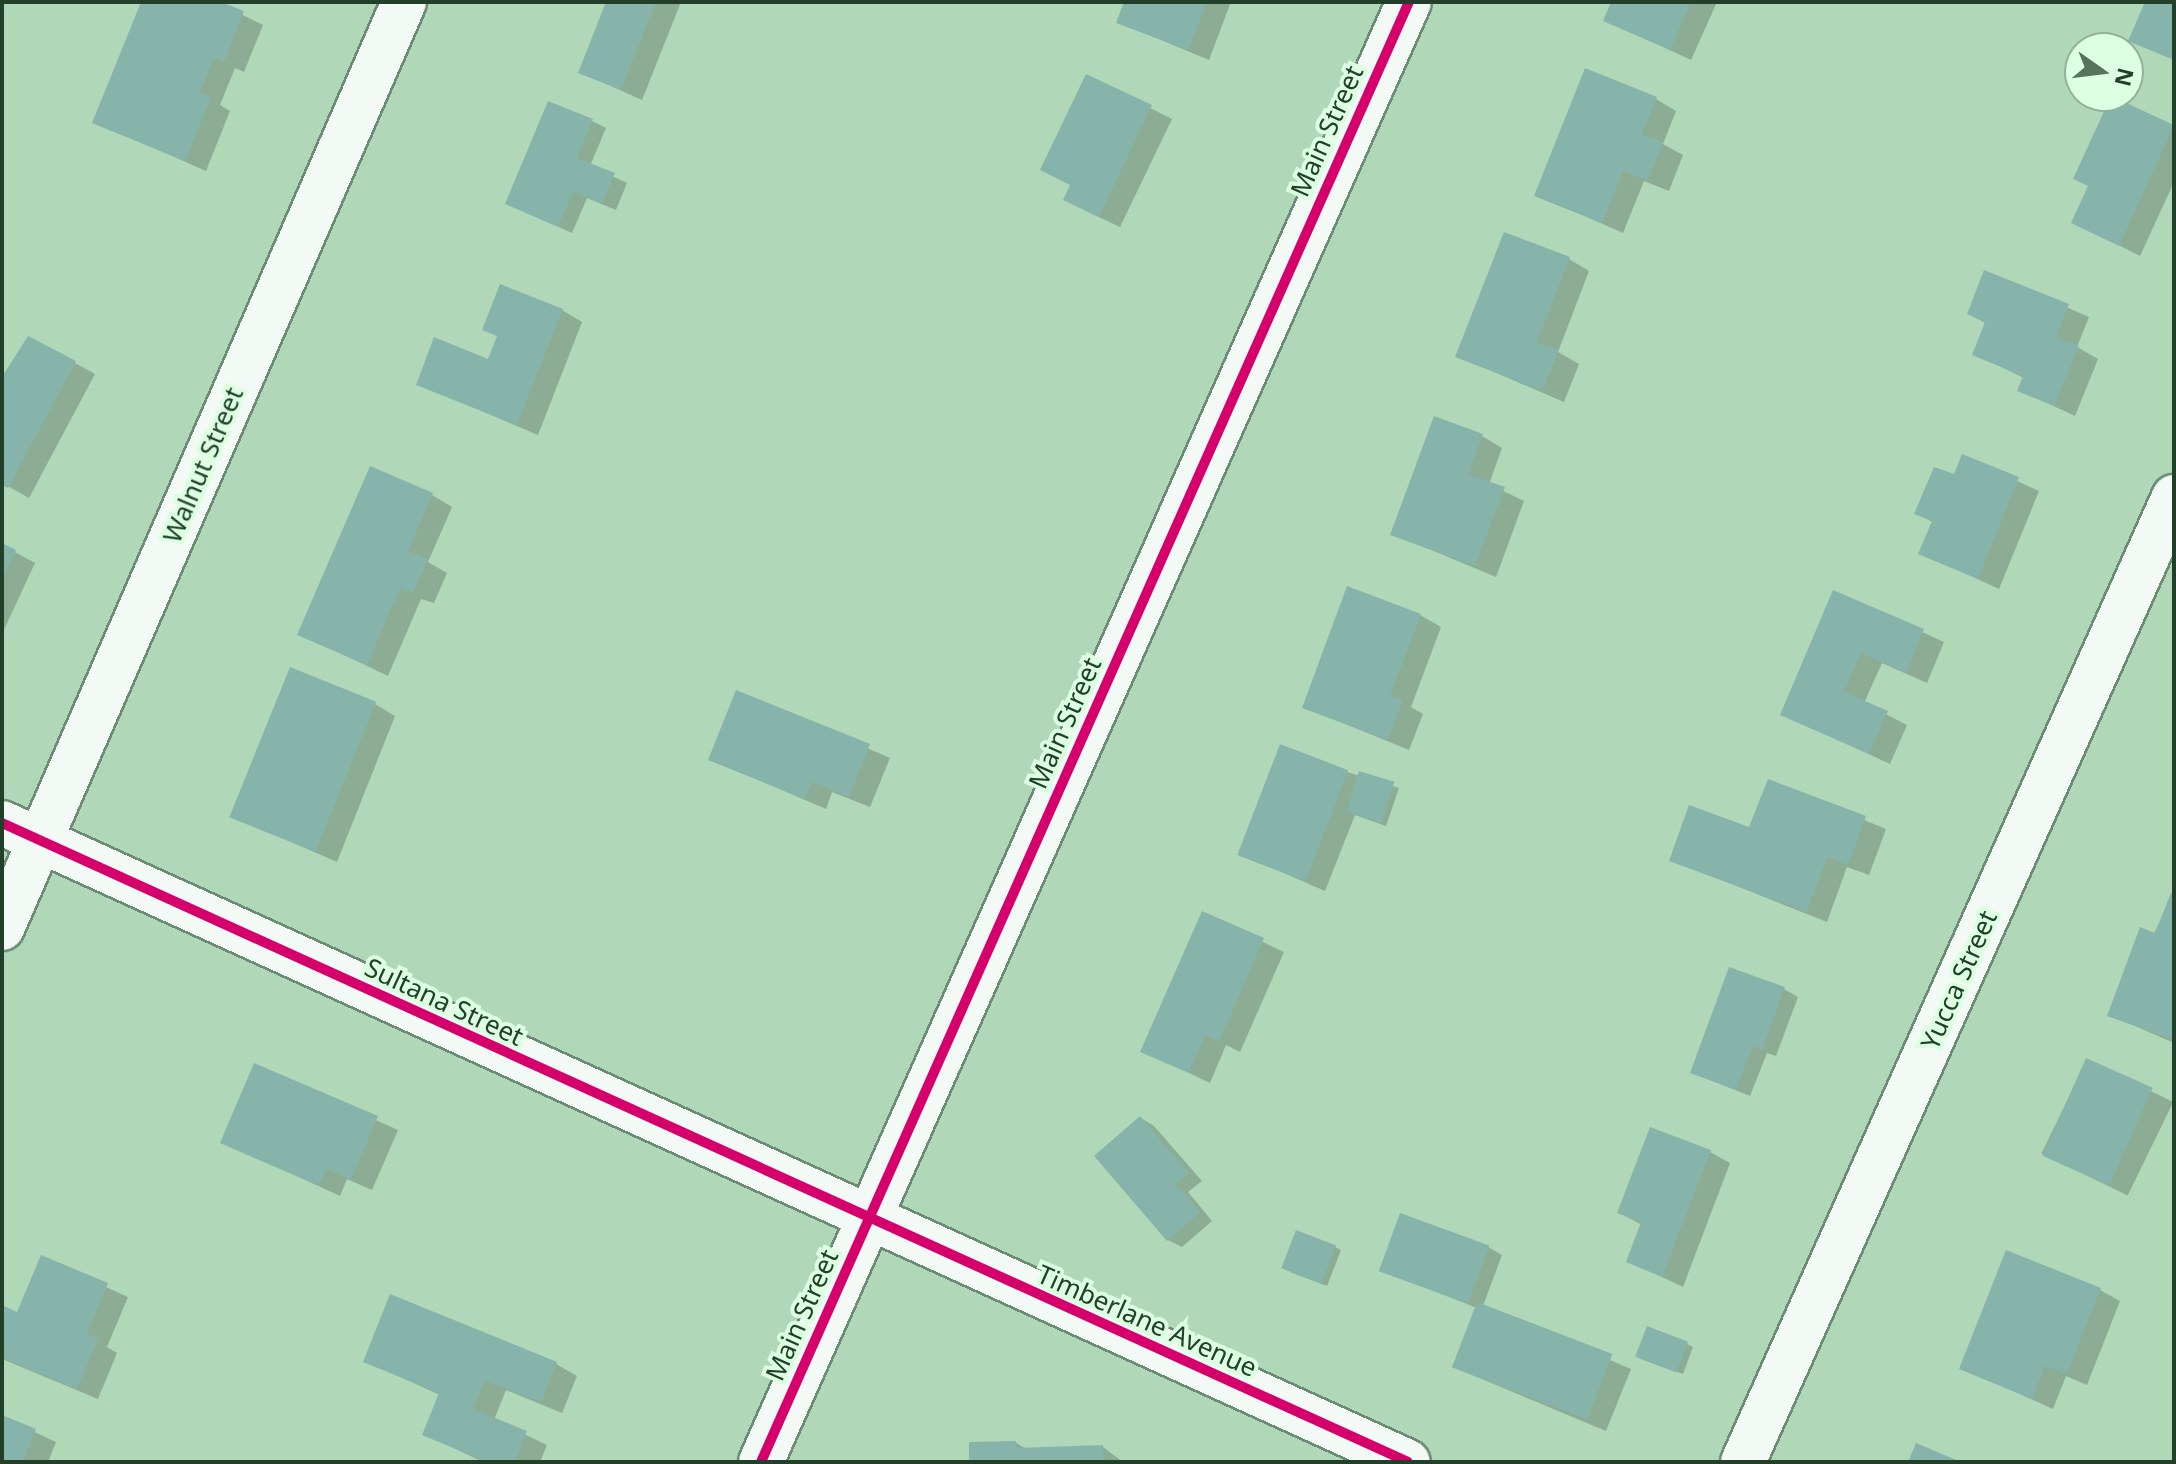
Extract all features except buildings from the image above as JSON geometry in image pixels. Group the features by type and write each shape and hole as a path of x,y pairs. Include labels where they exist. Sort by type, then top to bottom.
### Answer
{"street":[{"name":"Walnut Street","path":"2,928 21,832 404,2"},
{"name":"Main Street","path":"761,1462 1409,2"},
{"name":"Yucca Street","path":"1743,1462 2174,497"},
{"name":"Sultana Street","path":"21,832 868,1220"},
{"name":"Timberlane Avenue","path":"868,1220 1408,1462"}],"cycle path":[{"path":"761,1462 1409,2"},
{"path":"2,823 1408,1462"}]}
